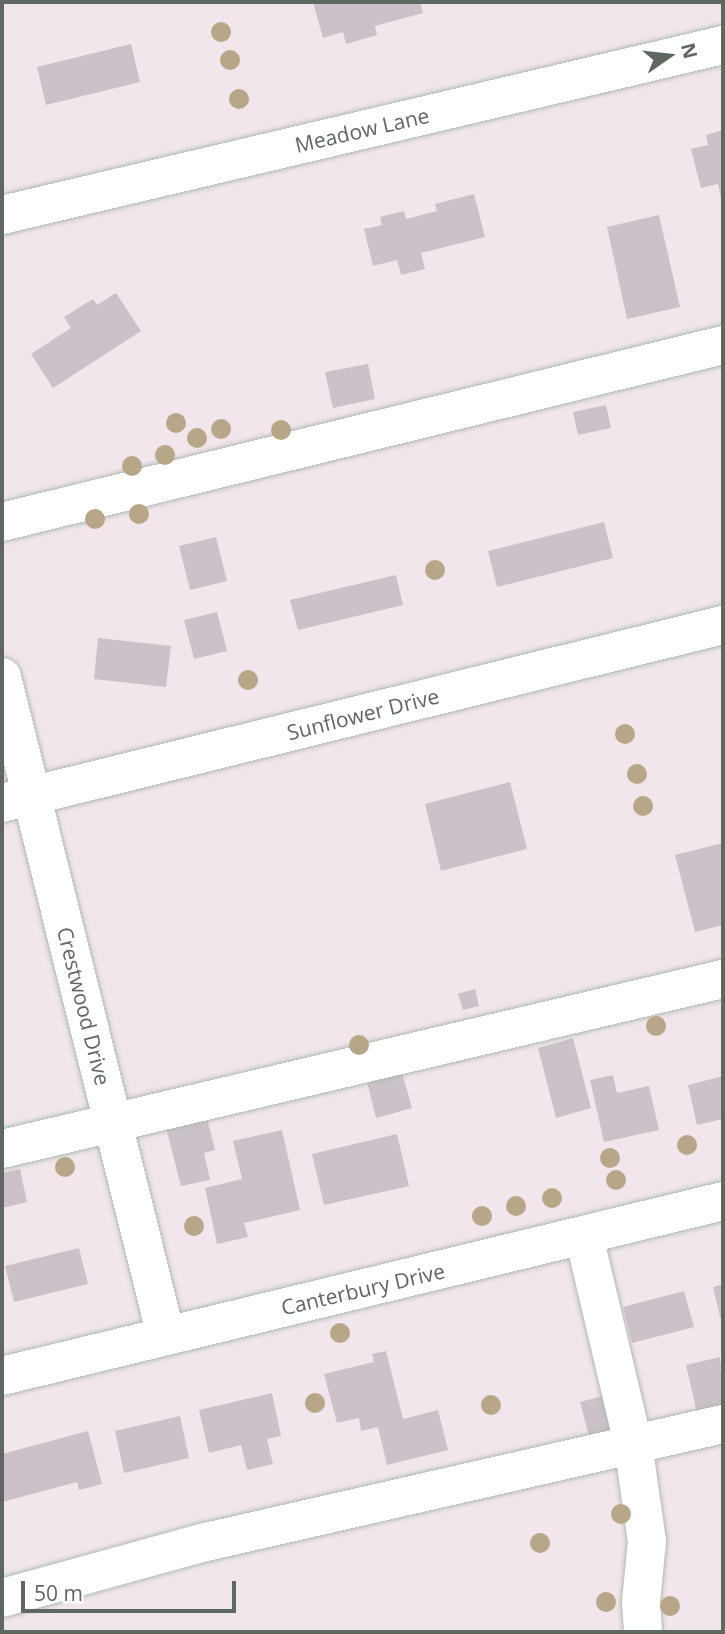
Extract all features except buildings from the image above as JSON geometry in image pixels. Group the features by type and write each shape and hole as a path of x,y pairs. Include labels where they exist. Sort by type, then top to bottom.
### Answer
{"street":[{"name":"Meadow Lane","path":"2,215 723,45"},
{"path":"2,522 723,345"},
{"name":"Sunflower Drive","path":"16,799 723,625"},
{"name":"Crestwood Drive","path":"2,677 16,799 112,1120 166,1336"},
{"path":"2,1149 112,1120 723,979"},
{"name":"Canterbury Drive","path":"2,1376 723,1201"},
{"path":"584,1236 633,1444 647,1541 641,1602 643,1632"},
{"path":"2,1598 206,1542 723,1424"}]}
